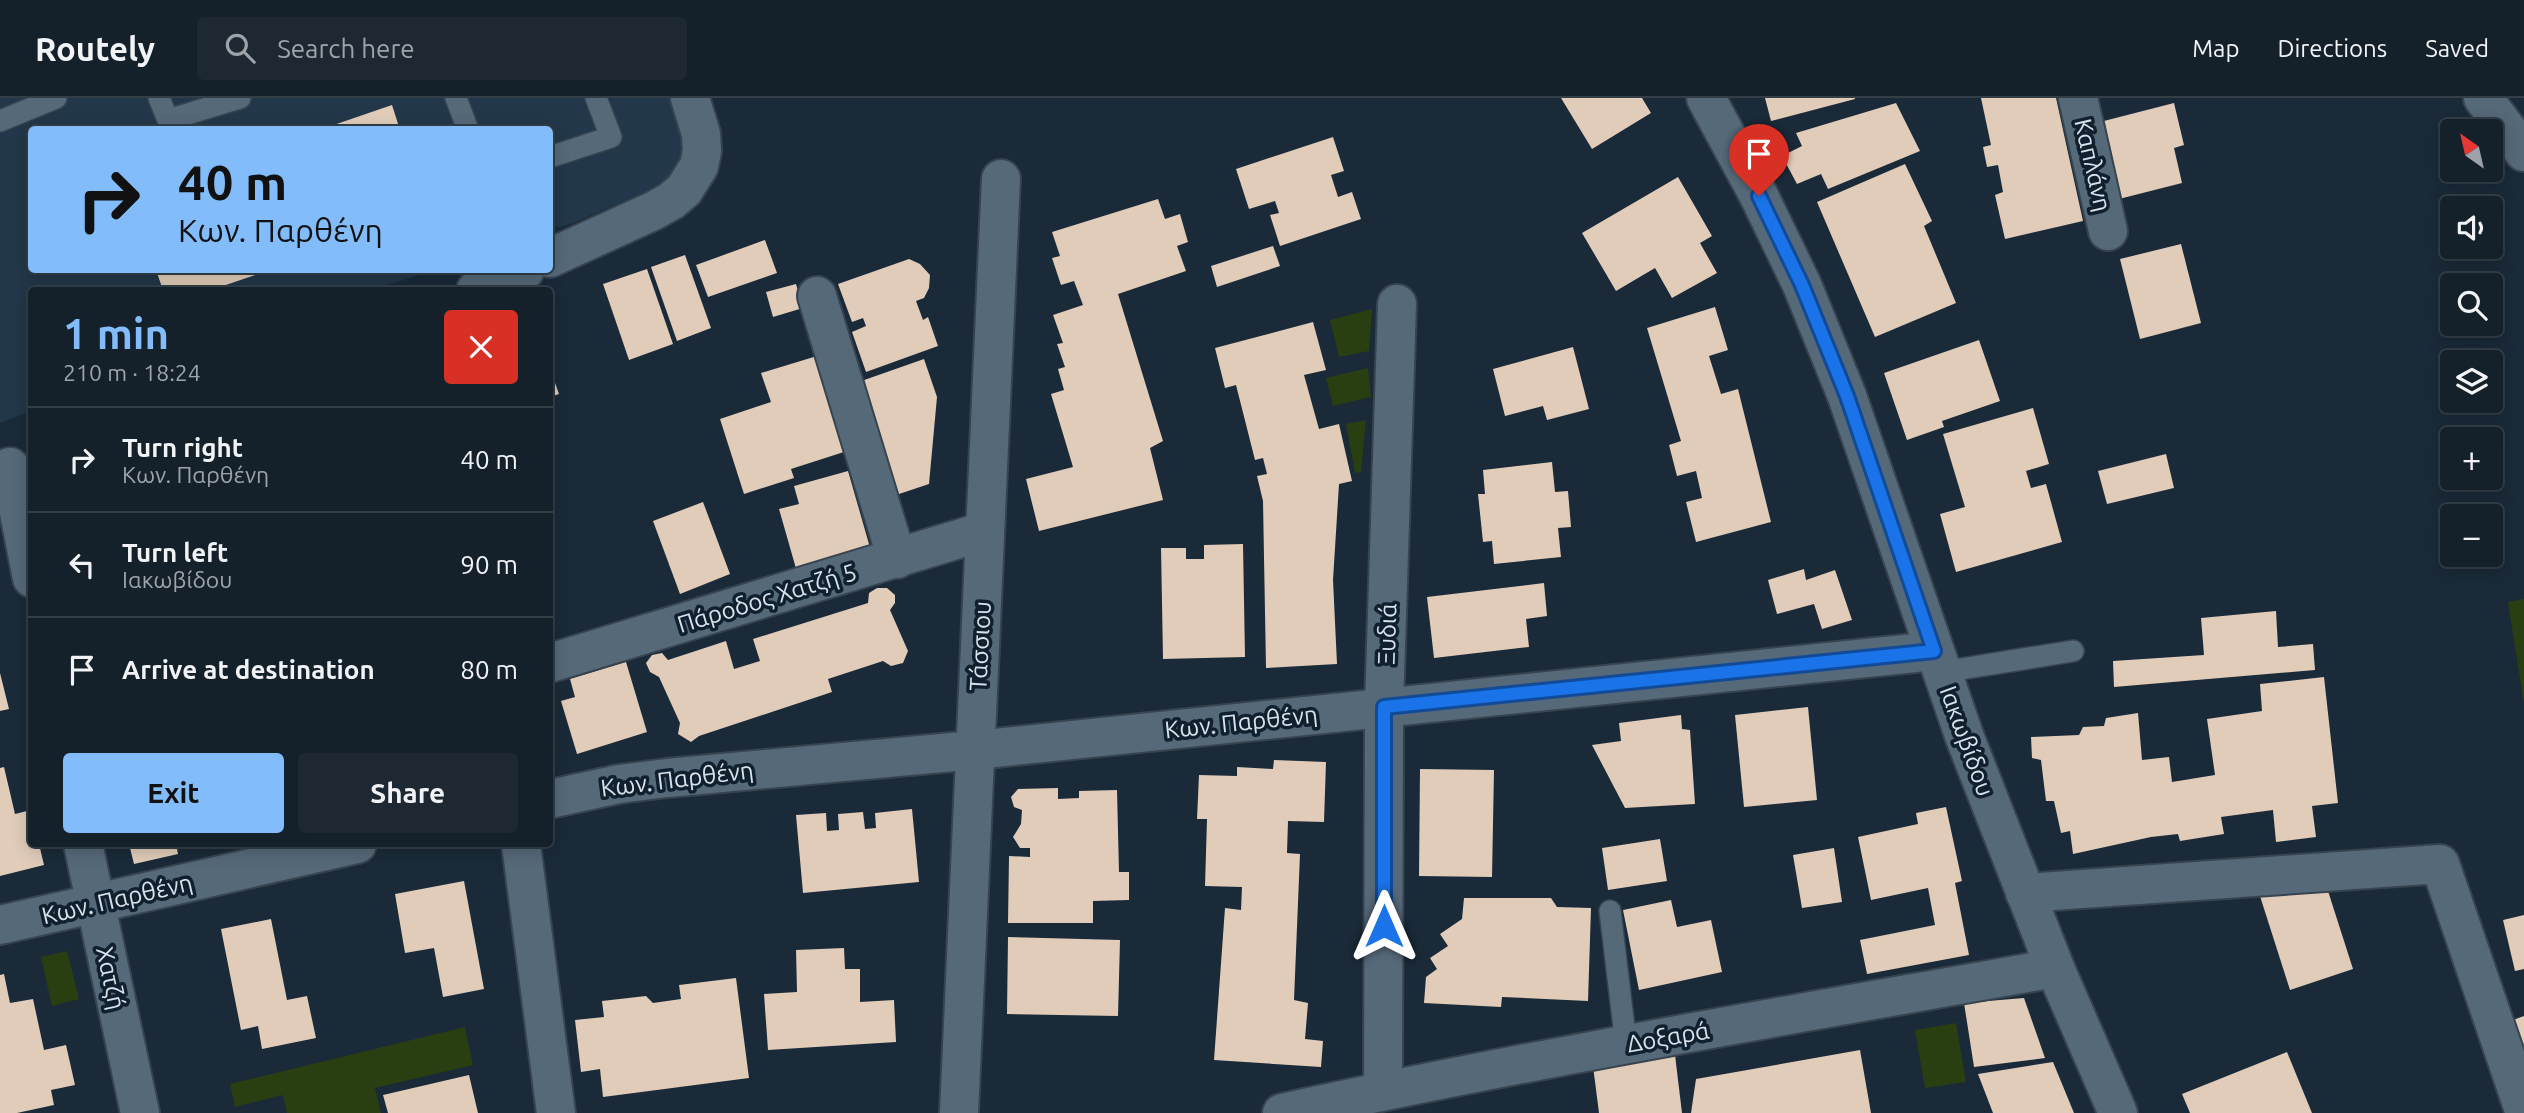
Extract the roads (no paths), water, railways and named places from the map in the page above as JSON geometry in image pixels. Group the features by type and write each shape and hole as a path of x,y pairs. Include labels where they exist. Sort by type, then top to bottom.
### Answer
{"street":[{"path":"553,256 653,211 684,190 699,166 702,151 701,134 690,98"},
{"name":"Ιακωβίδου","path":"1706,98 1759,196 1802,285 1847,396 1938,662 2025,893 2118,1113"},
{"name":"Καπλάνη","path":"2078,98 2108,231"},
{"path":"2483,98 2524,152"},
{"name":"Τάσσιου","path":"959,1113 1001,179"},
{"path":"483,287 514,273"},
{"path":"817,296 897,559"},
{"name":"Ξυδιά","path":"1383,1091 1384,707 1397,304"},
{"path":"14,466 28,553"},
{"name":"Πάροδος Χατζή 5","path":"553,662 985,531"},
{"name":"Κων. Παρθένη","path":"553,798 619,784 667,778 975,750 1384,707 1938,662"},
{"name":"Χατζή","path":"84,847 140,1113"},
{"name":"Κων. Παρθένη","path":"0,925 344,847"},
{"path":"521,847 556,1113"},
{"path":"2025,893 2440,864 2524,1110"},
{"name":"Δοξαρά","path":"1282,1113 1626,1044 2055,968"}],"lane":[{"path":"0,121 57,98"},
{"path":"159,98 168,120 240,98"},
{"path":"456,98 466,126"},
{"path":"553,156 611,136 597,98"},
{"path":"1938,662 2073,651"},
{"path":"1610,911 1626,1044"}]}
